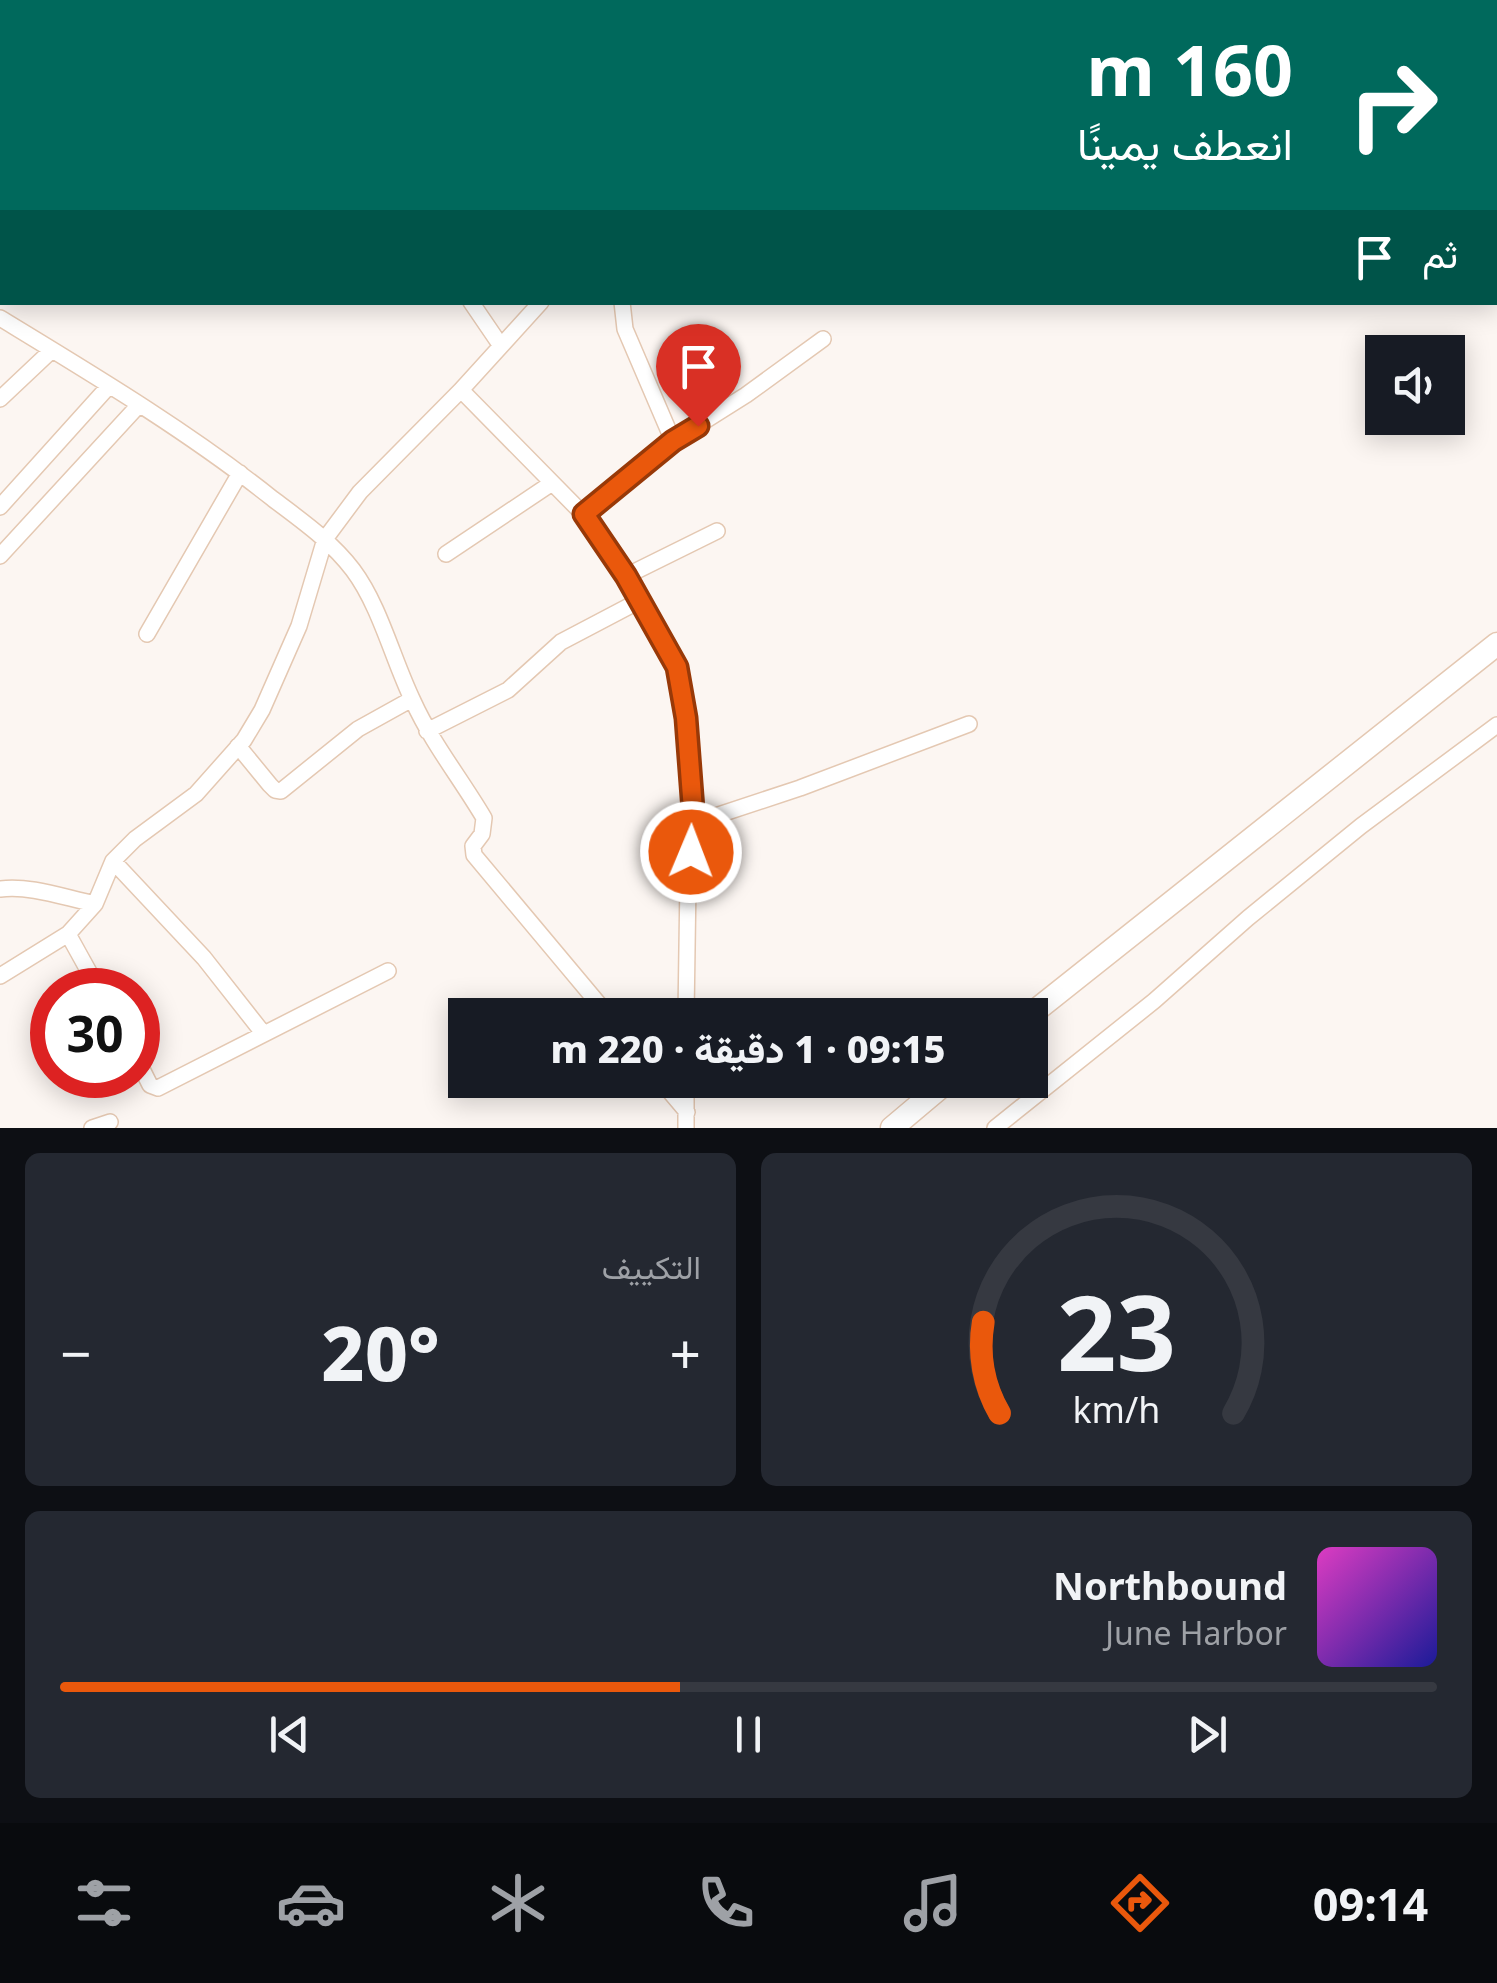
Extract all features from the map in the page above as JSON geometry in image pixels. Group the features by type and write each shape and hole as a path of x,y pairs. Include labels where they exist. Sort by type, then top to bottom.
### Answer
{"street":[{"path":"474,305 500,346"},
{"path":"0,976 68,934 95,904 113,861 135,839 196,794 238,746 262,710 299,626 325,539 360,492 538,305"},
{"path":"622,305 626,329 673,441"},
{"path":"0,318 240,473 325,539 348,564 363,586 427,731 484,818 482,834 473,846 474,855 594,998"},
{"path":"584,514 673,441 746,395 823,339"},
{"path":"0,399 52,350"},
{"path":"0,507 109,386"},
{"path":"460,390 584,514 670,652 682,685 694,823 688,882 686,998"},
{"path":"0,556 138,406"},
{"path":"147,634 240,473"},
{"path":"446,554 552,483"},
{"path":"626,576 717,531"},
{"path":"427,731 508,690 561,642 640,602"},
{"path":"1048,1001 1497,644"},
{"path":"238,746 270,785 281,791 358,729 412,699"},
{"path":"694,823 970,724"},
{"path":"995,1128 1154,1001 1361,826 1497,725"},
{"path":"113,861 204,958 263,1034"},
{"path":"0,888 30,890 95,904"},
{"path":"68,934 87,968"},
{"path":"160,1086 388,971"},
{"path":"672,1098 687,1120"},
{"path":"892,1128 928,1098"},
{"path":"92,1128 110,1122"}],"route":[{"path":"691,852 694,823 686,718 677,667 626,576 584,514 673,441 698,426"}]}
